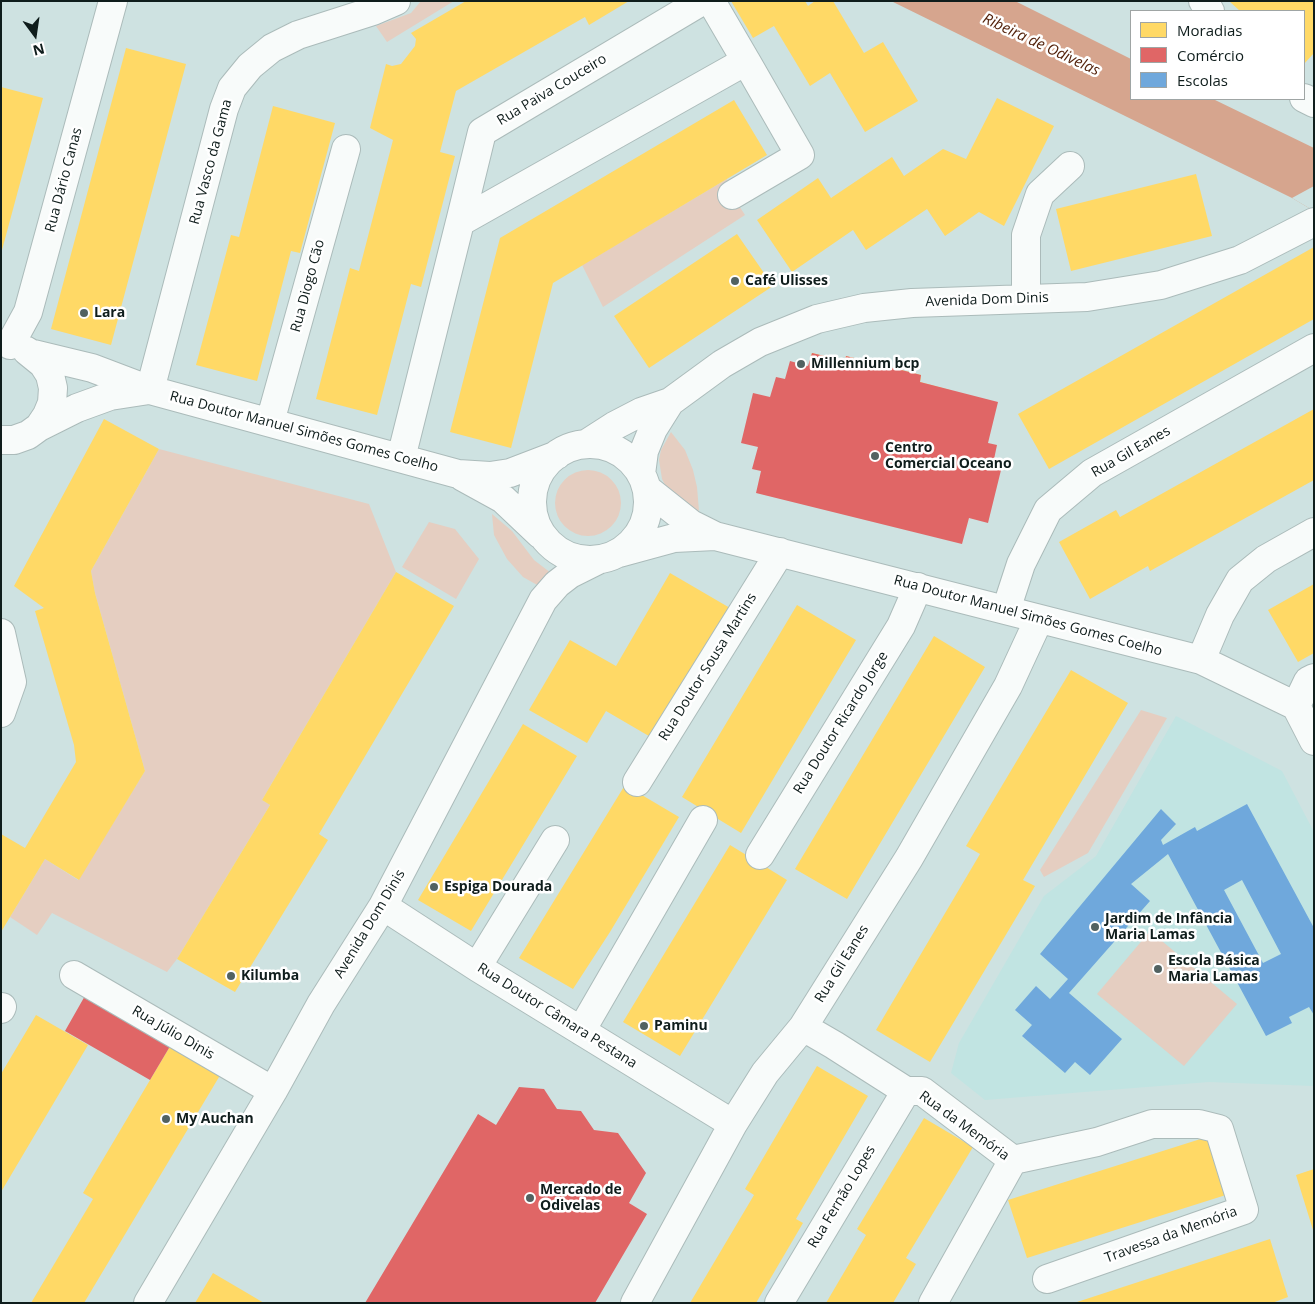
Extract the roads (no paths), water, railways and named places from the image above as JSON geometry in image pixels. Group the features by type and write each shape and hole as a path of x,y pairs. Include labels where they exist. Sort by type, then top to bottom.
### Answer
{"street":[{"name":"Rua Vasco da Gama","path":"150,390 224,108 232,88 250,66 272,48 298,35 373,11 396,1"},
{"name":"Rua Paiva Couceiro","path":"401,458 482,132 702,1"},
{"path":"711,1 800,155 732,195"},
{"name":"Rua Dário Canas","path":"15,348 28,312 111,6"},
{"path":"460,222 746,60"},
{"name":"Rua Diogo Cão","path":"270,422 346,149"},
{"path":"1026,299 1026,235 1040,194 1070,166"},
{"name":"Avenida Dom Dinis","path":"586,444 641,412 670,402 722,364 760,342 817,319 864,308 912,303 1087,297 1160,285 1240,260 1314,222"},
{"name":"Rua Doutor Manuel Simões Gomes Coelho","path":"15,348 92,368 150,390 458,474 490,476 510,473 557,454"},
{"path":"1,447 33,431 50,409 52,402 53,388 50,375 43,364 15,348"},
{"name":"Rua Gil Eanes","path":"1006,610 1021,564 1048,510 1092,473 1314,348"},
{"name":"Rua Doutor Manuel Simões Gomes Coelho","path":"33,431 77,408 110,396 150,390"},
{"name":"Avenida Dom Dinis","path":"644,481 644,451 650,436 670,402"},
{"path":"1,440 14,440 33,431"},
{"path":"586,444 602,445 617,451 631,460 644,481 648,506 644,524 634,541 609,556 581,559 562,553 548,542 539,529 533,513 532,496 537,479 545,465 557,454 586,444"},
{"name":"Rua Doutor Manuel Simões Gomes Coelho","path":"458,474 503,499 548,542"},
{"name":"Rua Doutor Manuel Simões Gomes Coelho","path":"644,481 691,524 715,536 1201,660 1296,706"},
{"path":"1201,660 1220,615 1240,580 1266,559 1314,532"},
{"name":"Rua Doutor Manuel Simões Gomes Coelho","path":"609,556 674,538 715,536"},
{"name":"Rua Doutor Sousa Martins","path":"637,782 780,552"},
{"name":"Avenida Dom Dinis","path":"148,1303 273,1091 321,1004 383,906 543,600 557,584 570,574 609,556"},
{"name":"Rua Doutor Ricardo Jorge","path":"760,855 901,626 918,587"},
{"name":"Rua Gil Eanes","path":"635,1303 732,1124 765,1073 803,1027 914,849 1008,686 1039,618"},
{"path":"1,633 12,682 1,713"},
{"path":"1314,678 1308,681 1296,706 1314,741"},
{"path":"582,1032 704,820"},
{"path":"477,967 555,840"},
{"name":"Rua Doutor Câmara Pestana","path":"383,906 477,967 732,1124"},
{"name":"Rua Júlio Dinis","path":"74,974 273,1091"},
{"name":"Rua da Memória","path":"803,1027 906,1091 922,1091 1013,1160 933,1303"},
{"name":"Rua Fernão Lopes","path":"779,1303 906,1091"},
{"name":"Travessa da Memória","path":"1013,1160 1096,1142 1152,1124 1199,1124 1219,1129 1244,1210 1047,1279"}],"water":[{"name":"Ribeira de Odivelas","path":"891,1 1015,1 1130,58 1130,100 1215,100 1314,148 1314,211 1292,198"}],"place":[{"name":"Café Ulisses","path":"735,281"},
{"name":"Lara","path":"84,313"},
{"name":"Millennium bcp","path":"801,364"},
{"name":"Centro Comercial Oceano","path":"875,456"},
{"name":"Espiga Dourada","path":"434,887"},
{"name":"Jardim de Infância Maria Lamas","path":"1095,927"},
{"name":"Escola Básica Maria Lamas","path":"1158,969"},
{"name":"Kilumba","path":"231,976"},
{"name":"Paminu","path":"644,1026"},
{"name":"My Auchan","path":"166,1119"},
{"name":"Mercado de Odivelas","path":"530,1198"}]}
